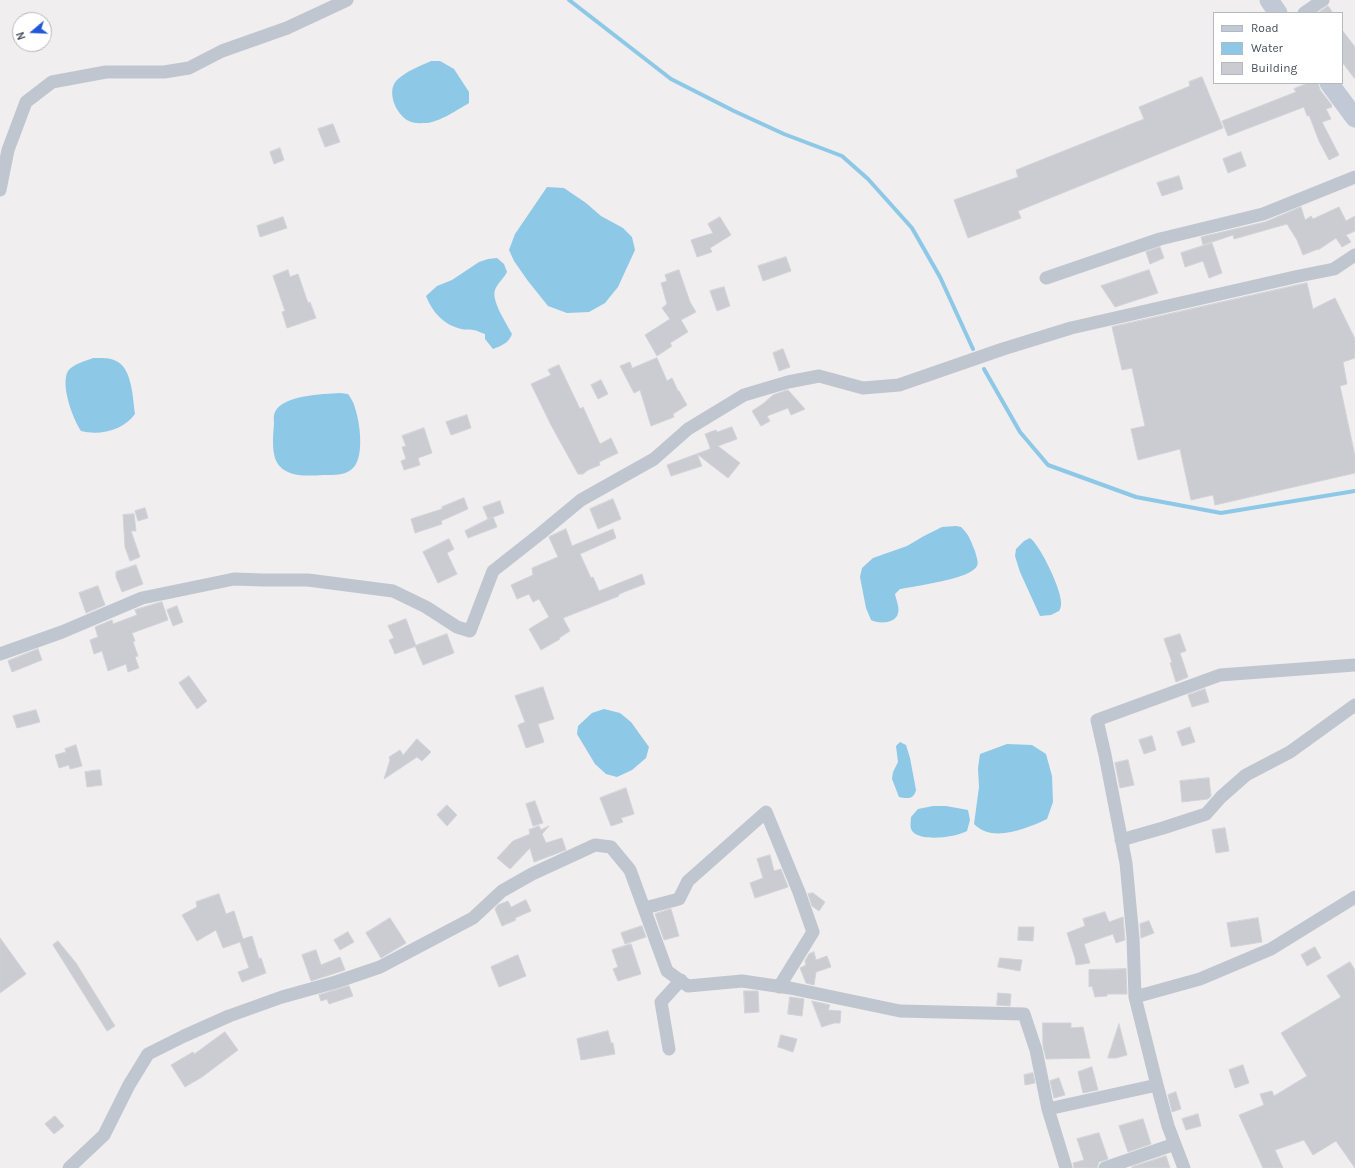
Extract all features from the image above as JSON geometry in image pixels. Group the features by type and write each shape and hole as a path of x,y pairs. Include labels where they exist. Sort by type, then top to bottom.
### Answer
{"street":[{"path":"0,190 4,152 26,102 52,82 106,72 164,72 189,68 222,51 287,28 347,0"},
{"path":"1268,0 1277,12"},
{"path":"1306,12 1324,0"},
{"path":"1330,84 1355,118"},
{"path":"1046,278 1160,239 1263,214 1355,177"},
{"path":"0,654 62,632 142,598 234,579 308,580 393,591 426,607 457,627 470,631 493,571 581,500 654,459 688,429 744,394 788,382 819,376 863,388 899,385 1003,349 1071,328 1334,269 1355,255"},
{"path":"1184,1168 1168,1126 1135,997 1133,938 1126,864 1097,720 1220,675 1355,665"},
{"path":"1121,840 1206,814 1221,797 1246,775 1290,752 1355,705"},
{"path":"645,908 679,899 688,881 766,812 799,892 813,932 780,987"},
{"path":"69,1168 104,1135 129,1085 148,1054 230,1016 282,997 336,982 380,967 474,918 502,891 532,874 595,846 611,847 630,870 668,971 688,986 742,982 780,987 900,1011 1024,1014 1036,1050 1048,1109 1066,1168"},
{"path":"1135,997 1200,980 1271,949 1355,897"},
{"path":"669,1049 661,1002 681,980"},
{"path":"1048,1109 1157,1084"},
{"path":"1105,1168 1175,1144"}],"water":[{"path":"431,61 440,61 454,69 469,92 469,103 449,115 432,122 411,122 404,118 396,108 392,96 392,89 398,79"},
{"path":"547,187 564,188 586,203 601,216 623,228 632,237 635,250 618,287 605,303 589,312 567,313 548,306 514,261 509,250 515,234"},
{"path":"497,258 504,264 507,272 497,286 494,295 497,306 512,334 507,342 493,349 485,339 485,334 474,330 455,327 444,321 435,312 426,296 437,286 452,280 479,262"},
{"path":"93,358 112,359 123,366 131,385 135,414 130,420 118,428 96,433 81,431 74,419 66,393 66,377 68,371 76,365"},
{"path":"340,393 348,394 353,402 360,431 359,457 352,469 342,474 309,476 289,472 278,465 273,450 273,441 274,416 279,406 304,396"},
{"path":"942,527 961,527 966,532 975,551 978,563 973,571 954,578 900,589 895,594 899,609 897,617 886,622 871,620 866,608 860,577 862,568 873,558 907,546"},
{"path":"1030,538 1045,559 1055,580 1061,599 1059,611 1051,615 1040,616 1020,572 1015,556 1016,549 1024,541"},
{"path":"604,709 620,713 631,722 649,747 646,758 632,770 617,777 606,774 595,764 577,734 578,726 592,713"},
{"path":"900,742 906,745 916,790 912,797 908,798 899,797 892,779 893,772 898,762 896,746"},
{"path":"1007,744 1032,745 1046,754 1052,776 1053,802 1047,819 1019,830 990,833 981,830 974,824 979,787 978,768 980,754"},
{"path":"933,806 946,806 968,810 970,820 967,831 940,838 924,837 913,832 911,827 911,817 918,809"}],"building":[{"path":"1328,6 1332,12 1319,12"},
{"path":"1343,31 1355,47 1355,79 1343,63"},
{"path":"1202,77 1223,128 1018,211 1021,218 968,238 954,200 1018,177 1016,170 1144,119 1139,107 1190,86 1189,82"},
{"path":"1306,84 1318,84 1320,90 1332,107 1326,109 1331,119 1322,122 1339,155 1329,160 1304,107 1228,136 1222,121 1296,92 1294,89"},
{"path":"333,124 340,142 325,147 318,129"},
{"path":"280,148 284,160 274,164 270,152"},
{"path":"1241,152 1246,166 1228,173 1223,159"},
{"path":"1179,176 1183,189 1162,196 1157,183"},
{"path":"1301,207 1305,220 1311,216 1313,219 1339,207 1346,221 1355,216 1355,231 1346,235 1351,242 1342,247 1336,238 1318,250 1303,255 1297,240 1287,224 1234,239 1233,235 1203,245 1201,237 1265,222"},
{"path":"283,217 287,228 260,237 257,226"},
{"path":"720,217 731,235 710,248 712,252 697,257 691,240 713,233 708,224"},
{"path":"1212,243 1222,273 1209,278 1203,261 1185,267 1181,253"},
{"path":"1160,247 1164,258 1150,264 1146,252"},
{"path":"786,257 791,271 763,281 758,266"},
{"path":"288,270 290,277 298,274 308,303 310,302 316,318 287,328 282,312 285,311 273,276"},
{"path":"679,270 690,302 696,312 681,320 688,332 670,343 672,346 657,356 645,335 670,319 662,308 667,304 661,283 667,281 665,275"},
{"path":"1149,270 1158,293 1115,307 1101,286"},
{"path":"1307,283 1313,309 1335,298 1355,339 1355,358 1343,362 1347,384 1340,386 1355,456 1355,473 1215,505 1213,495 1191,500 1180,449 1138,460 1131,429 1145,426 1132,368 1122,370 1112,327"},
{"path":"724,287 730,306 717,311 710,291"},
{"path":"783,349 790,367 779,371 773,353"},
{"path":"657,358 667,381 672,378 687,405 673,414 674,417 651,426 640,390 634,393 620,366 630,362 632,368"},
{"path":"559,365 580,409 583,407 600,444 611,438 618,453 599,462 600,465 583,474 578,474 551,425 531,384 551,375 548,370"},
{"path":"601,380 608,394 598,399 591,385"},
{"path":"788,390 805,409 791,415 788,408 767,416 770,421 761,426 752,411 773,395"},
{"path":"467,415 471,428 451,435 446,422"},
{"path":"732,427 737,439 718,446 740,463 728,478 697,454 702,466 671,476 667,465 710,449 705,434"},
{"path":"424,428 432,453 418,458 420,465 404,470 401,461 406,459 402,447 406,446 402,436"},
{"path":"464,498 468,509 441,521 442,524 415,533 411,519 442,509 442,507"},
{"path":"613,499 621,519 598,529 590,509"},
{"path":"500,501 504,513 488,519 483,507"},
{"path":"145,508 148,518 138,521 135,511"},
{"path":"134,514 136,531 131,531 140,557 130,561 125,547 123,515"},
{"path":"493,517 497,527 468,538 465,531"},
{"path":"566,529 572,546 613,529 616,538 580,554 599,591 642,574 645,584 563,618 570,631 559,638 560,639 541,650 529,629 549,617 539,599 533,602 529,594 517,599 511,585 533,575 532,568 558,557 549,537"},
{"path":"449,539 454,549 447,553 457,574 438,583 423,552"},
{"path":"136,565 143,584 122,592 116,577 116,572"},
{"path":"98,586 105,605 86,613 79,593"},
{"path":"162,602 168,620 132,633 135,641 133,642 138,656 135,657 139,668 128,672 126,664 108,671 102,651 94,654 90,640 98,637 95,627 112,620 113,624 137,615 135,610"},
{"path":"177,606 183,622 173,626 167,610"},
{"path":"406,619 416,646 395,654 389,640 394,638 388,626"},
{"path":"447,634 454,653 423,665 415,646"},
{"path":"1180,634 1186,651 1180,653 1188,677 1176,682 1170,663 1172,662 1164,639"},
{"path":"38,649 42,660 12,672 8,661"},
{"path":"189,676 207,701 197,709 179,683"},
{"path":"543,687 554,719 538,724 544,742 526,748 518,725 525,722 515,696"},
{"path":"1205,689 1209,702 1192,707 1188,695"},
{"path":"36,710 40,722 17,728 13,716"},
{"path":"1190,727 1195,742 1182,746 1177,732"},
{"path":"1152,736 1156,750 1144,754 1139,740"},
{"path":"417,739 431,752 422,761 417,757 384,779 390,760 389,757 400,750 403,755"},
{"path":"76,745 82,766 70,769 69,765 59,768 55,755 66,752 65,749"},
{"path":"1128,760 1134,785 1120,788 1115,763"},
{"path":"100,770 102,785 87,787 85,772"},
{"path":"1209,778 1211,796 1208,799 1182,802 1180,781"},
{"path":"626,788 634,814 621,818 623,822 611,826 600,798"},
{"path":"535,801 543,823 533,826 526,804"},
{"path":"447,805 457,815 447,826 437,815"},
{"path":"539,826 541,830 549,826 542,834 546,843 562,838 566,850 534,862 530,848 510,869 497,858 513,841 530,834 529,830"},
{"path":"1225,828 1229,851 1216,853 1212,830"},
{"path":"770,855 774,871 781,869 788,887 755,898 750,883 763,878 757,859"},
{"path":"813,893 825,902 819,911 812,906 808,894"},
{"path":"219,894 226,914 234,911 243,939 252,936 259,959 261,958 266,973 242,982 238,972 249,968 240,942 223,948 216,930 197,941 182,915 197,907 196,902"},
{"path":"526,900 531,911 502,926 495,909 498,905 508,901 511,907"},
{"path":"671,909 679,936 664,940 655,914"},
{"path":"1105,912 1109,922 1123,917 1125,940 1116,943 1113,934 1084,944 1090,963 1076,965 1067,933 1085,926 1083,919"},
{"path":"390,918 406,943 381,958 366,933"},
{"path":"1258,918 1262,942 1231,947 1227,923"},
{"path":"1149,921 1154,933 1141,938 1140,924"},
{"path":"642,926 646,937 625,944 621,933"},
{"path":"1019,927 1034,927 1033,941 1018,940"},
{"path":"348,932 354,942 340,950 334,940"},
{"path":"0,938 26,974 0,993"},
{"path":"58,941 76,963 115,1026 107,1031 53,945"},
{"path":"631,944 641,974 618,981 613,969 618,967 612,950"},
{"path":"1315,947 1321,958 1307,966 1301,955"},
{"path":"316,950 321,965 340,957 345,970 311,981 302,955"},
{"path":"814,952 816,960 827,956 831,967 816,972 814,985 806,983 800,968 806,965 805,961 809,954"},
{"path":"518,955 526,976 499,987 491,967"},
{"path":"1000,958 1022,960 1020,971 998,967"},
{"path":"1350,962 1355,970 1355,1168 1336,1141 1313,1155 1304,1140 1275,1150 1283,1168 1263,1168 1239,1115 1264,1105 1260,1094 1272,1091 1274,1096 1307,1076 1281,1033 1341,997 1327,976"},
{"path":"1126,969 1127,994 1107,994 1107,996 1095,997 1092,986 1089,987 1089,970"},
{"path":"349,986 353,996 329,1004 327,999 321,1001 319,995"},
{"path":"744,991 758,991 759,1012 745,1013"},
{"path":"998,993 1011,994 1010,1006 997,1005"},
{"path":"790,997 804,999 802,1016 788,1014"},
{"path":"812,1001 830,1005 828,1010 841,1011 840,1023 834,1023 822,1027"},
{"path":"1043,1023 1071,1023 1071,1028 1083,1027 1090,1058 1046,1059 1043,1046"},
{"path":"1119,1024 1127,1055 1116,1058 1108,1058"},
{"path":"608,1031 611,1043 613,1043 615,1054 581,1060 577,1039"},
{"path":"225,1032 238,1050 202,1077 185,1087 171,1065 193,1052 194,1054"},
{"path":"781,1035 797,1039 793,1052 778,1047"},
{"path":"1243,1065 1249,1083 1235,1088 1229,1070"},
{"path":"1092,1067 1098,1090 1083,1093 1078,1072"},
{"path":"1033,1073 1035,1083 1025,1085 1024,1075"},
{"path":"1059,1078 1065,1095 1054,1098 1050,1081"},
{"path":"1176,1092 1181,1109 1172,1112 1168,1095"},
{"path":"1198,1114 1201,1126 1186,1130 1182,1119"},
{"path":"55,1116 64,1126 54,1134 45,1124"},
{"path":"1143,1119 1151,1144 1128,1152 1119,1126"},
{"path":"1099,1133 1108,1159 1099,1162 1097,1168 1074,1168 1073,1163 1084,1160 1077,1139"},
{"path":"1166,1156 1170,1168 1132,1168 1132,1167"}],"waterway":[{"path":"569,0 671,79 734,111 784,134 842,156 868,179 912,228 940,277 973,349"},
{"path":"984,369 1020,432 1048,465 1136,497 1221,513 1355,491"}]}
